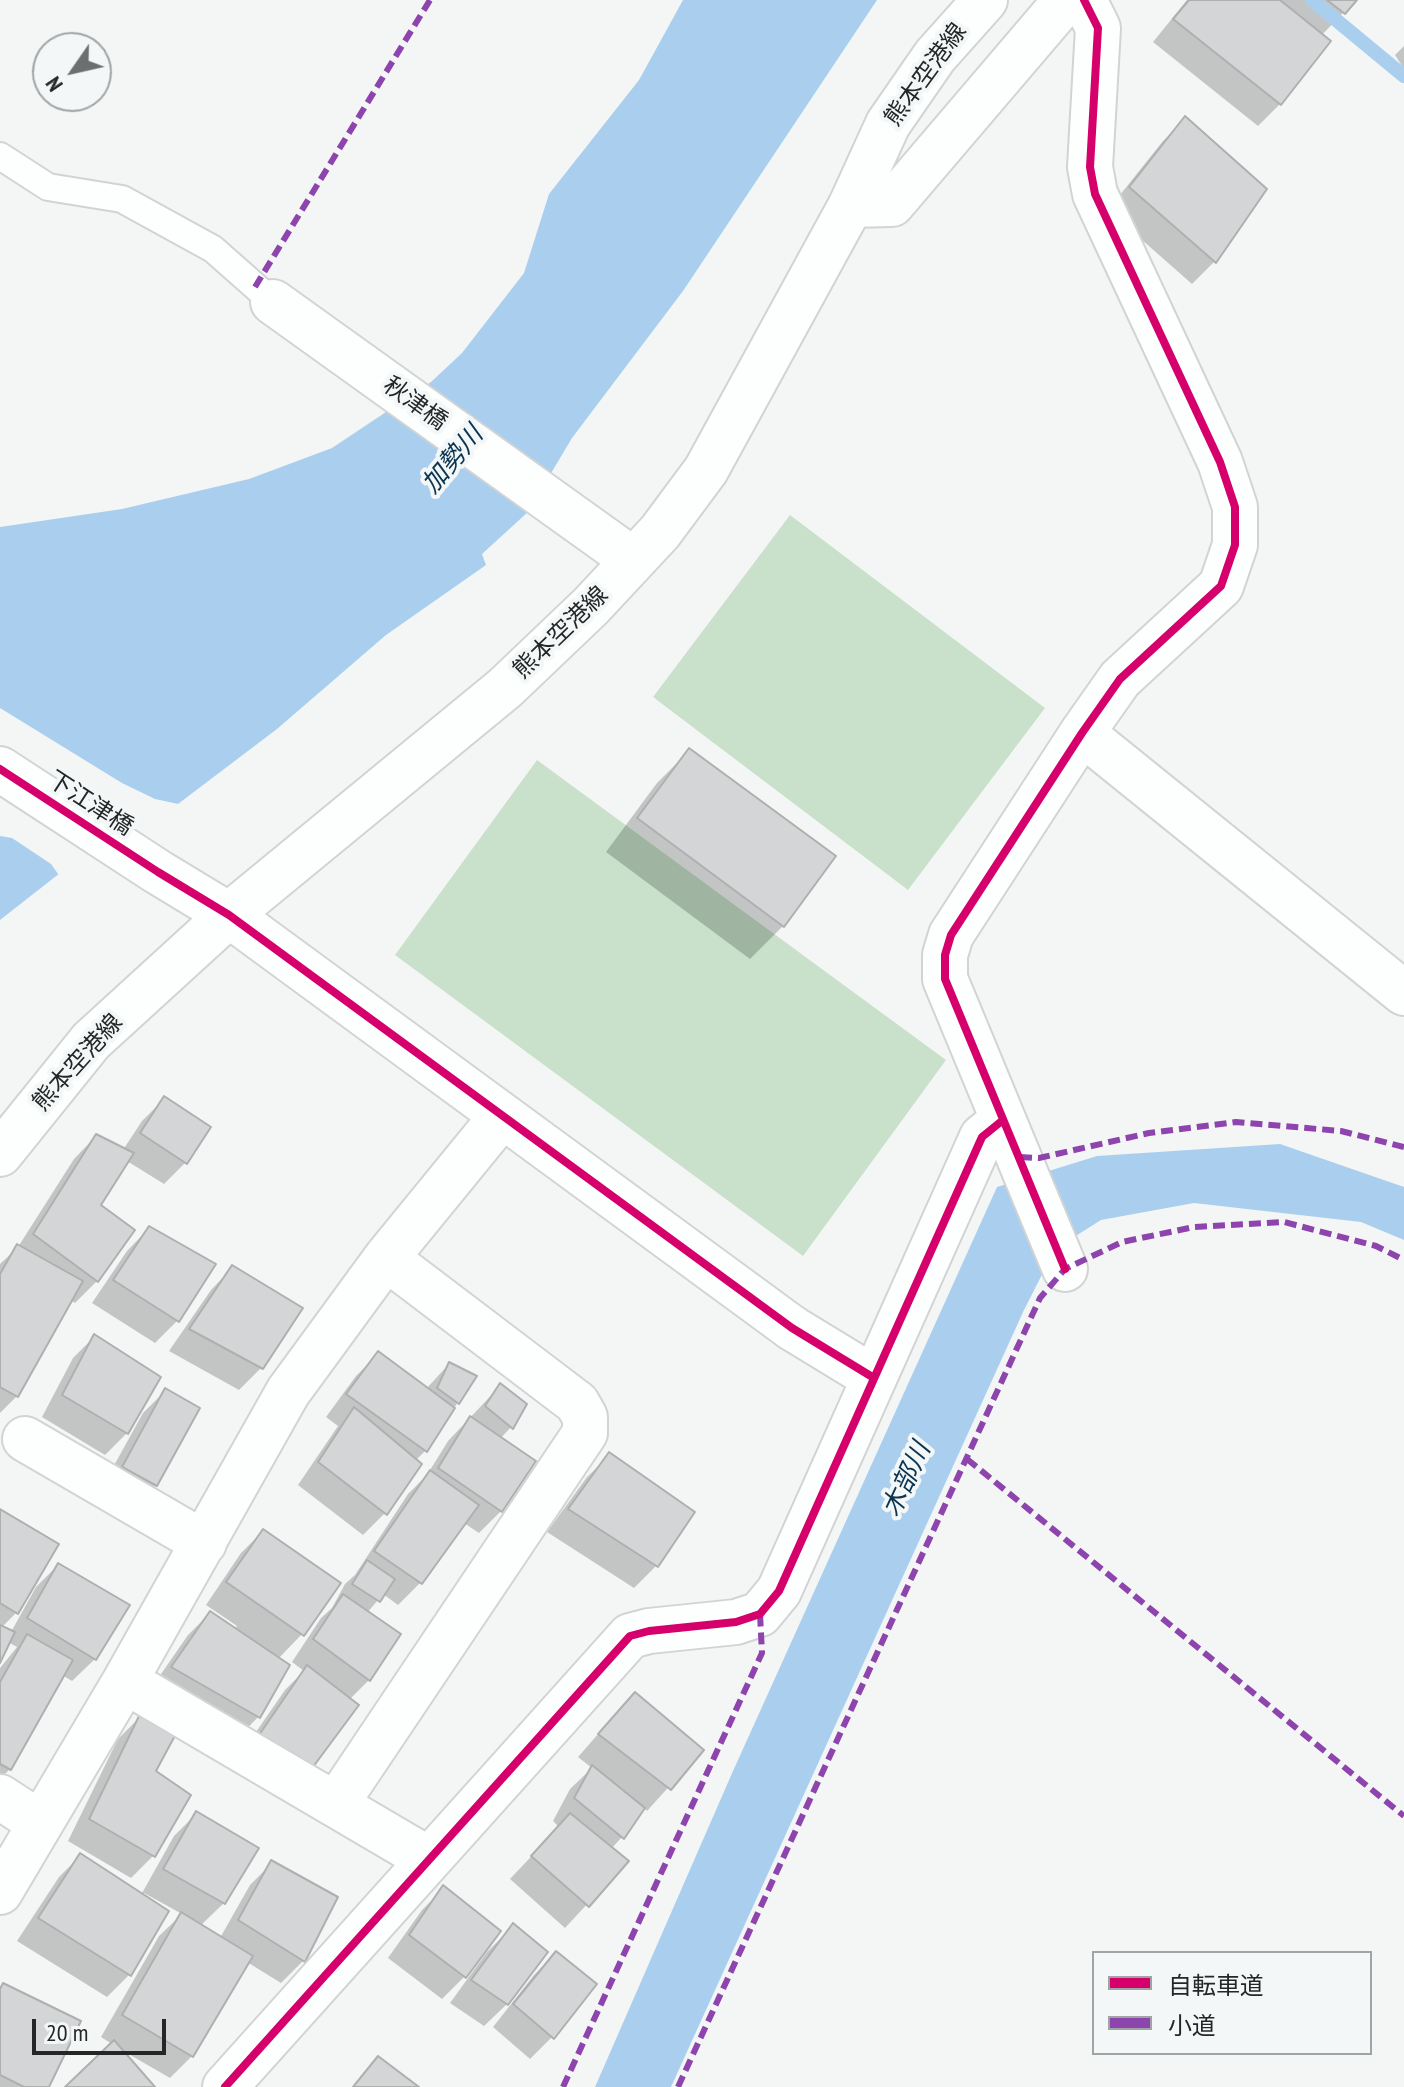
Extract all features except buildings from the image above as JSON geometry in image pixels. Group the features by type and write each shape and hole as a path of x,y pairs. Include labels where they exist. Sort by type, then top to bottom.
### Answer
{"street":[{"name":"熊本空港線","path":"0,1154 91,1041 229,915 505,688 591,606 660,532 706,470 851,205 888,124 935,56 985,0"},
{"path":"851,205 892,204 1066,0"},
{"path":"1064,1265 945,979 945,955 951,935 1120,679 1221,586 1235,545 1235,507 1220,462 1095,194 1090,167 1098,28 1084,0"},
{"name":"秋津橋","path":"273,302 633,560"},
{"path":"1082,733 1404,993"},
{"name":"下江津橋","path":"0,769 229,915 792,1328 874,1378"},
{"path":"0,1892 125,1681 288,1392 386,1258 502,1116"},
{"path":"225,2087 630,1636 649,1631 736,1622 760,1614 779,1591 982,1137 1003,1120"},
{"path":"336,1804 585,1433 585,1417 577,1403 386,1258"},
{"path":"25,1439 204,1543"},
{"path":"125,1681 428,1859"},
{"path":"0,1797 40,1823"}],"lane":[{"path":"0,156 48,187 122,199 213,249 273,302"}],"green space":[{"path":"790,515 1045,708 908,890 653,697"},
{"path":"537,760 946,1060 803,1256 395,955"}],"water":[{"name":"加勢川","path":"683,0 877,0 683,291 572,438 528,512 482,554 486,565 386,635 277,729 178,804 60,873 0,920 0,527 122,509 249,479 332,448 431,382 462,353 524,273 549,194 639,80"},
{"name":"木部川","path":"1280,1144 1404,1187 1404,1240 1361,1222 1194,1203 1101,1220 1055,1249 1024,1310 671,2087 595,2087 733,1771 997,1187 1097,1156"}],"pier":[{"path":"0,708 122,783 155,799 183,805 61,878 51,864 12,838 0,836"}],"waterway":[{"path":"1312,0 1404,76"}],"marked path":[{"path":"255,287 430,0"},
{"path":"1020,1157 1039,1158 1149,1133 1236,1122 1341,1131 1404,1147"},
{"path":"678,2087 1040,1298 1065,1269 1122,1242 1194,1227 1284,1222 1376,1246 1404,1260"},
{"path":"967,1459 1404,1816"},
{"path":"563,2087 762,1653 760,1614"}],"cycle path":[{"path":"1065,1269 945,979 945,955 951,935 1120,679 1221,586 1235,545 1235,507 1220,462 1095,194 1090,167 1098,28 1084,0"},
{"path":"0,769 229,915 792,1328 874,1378"},
{"path":"225,2087 630,1636 649,1631 736,1622 760,1614 779,1591 982,1137 1003,1120"}]}
